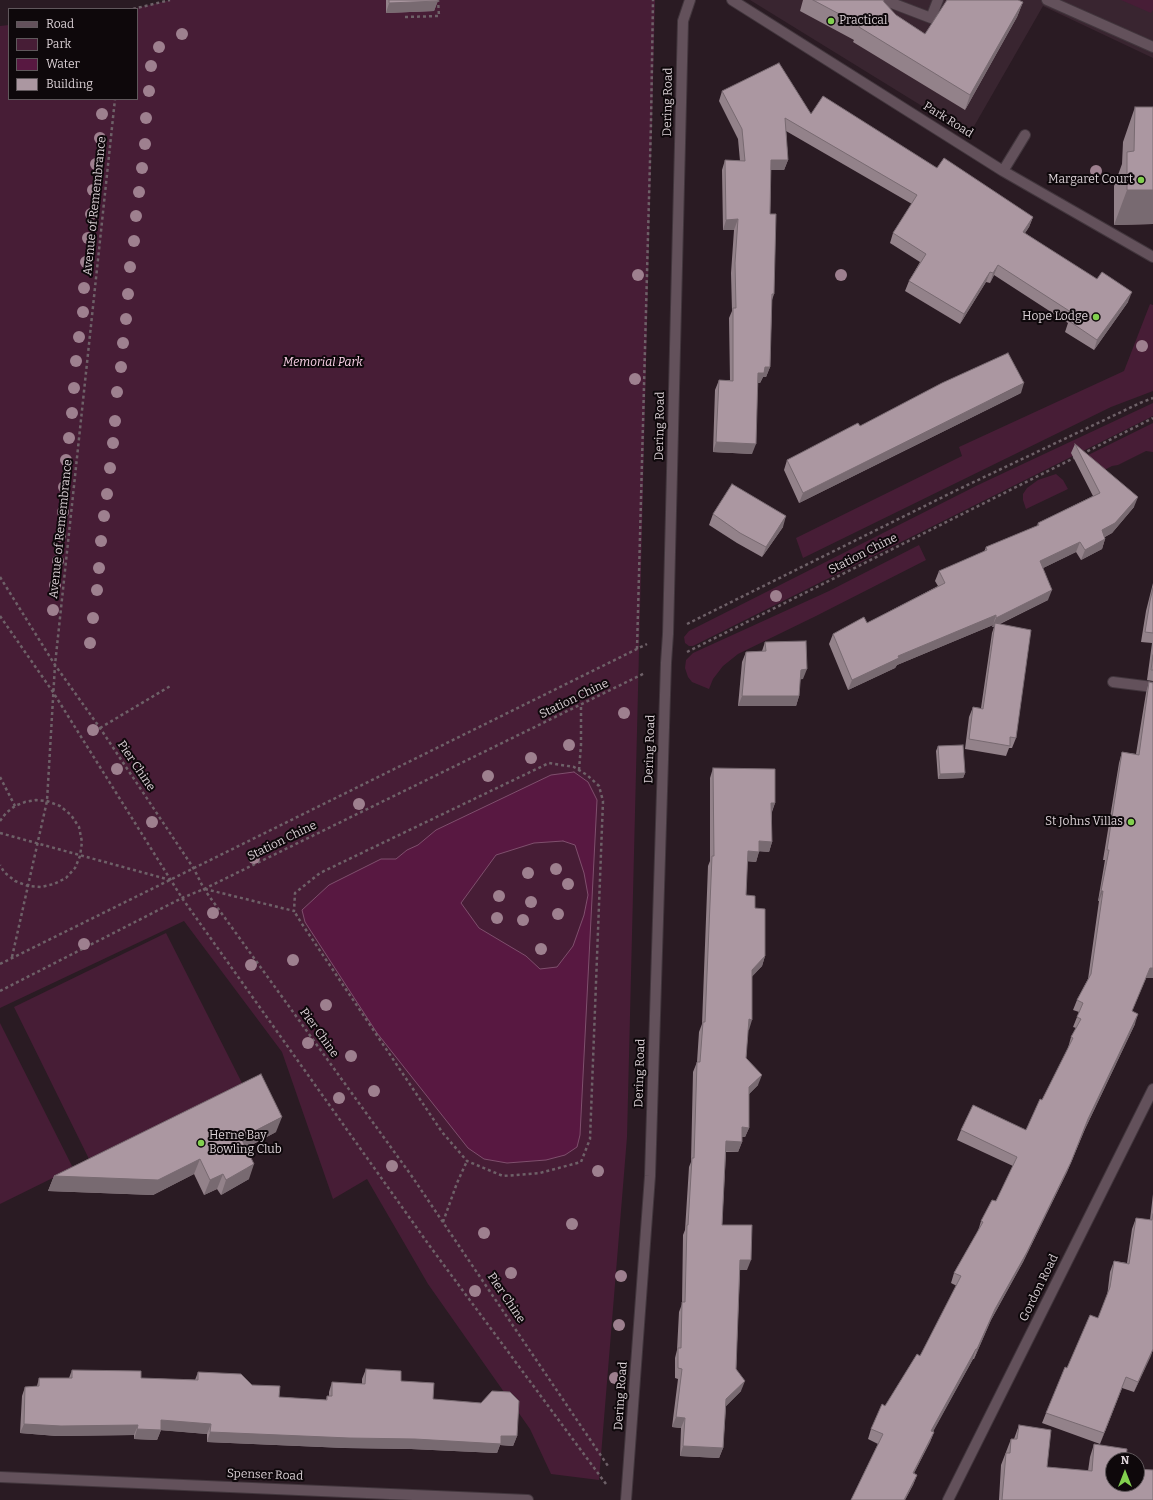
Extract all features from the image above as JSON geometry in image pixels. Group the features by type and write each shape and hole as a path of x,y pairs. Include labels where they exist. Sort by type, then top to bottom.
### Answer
{"street":[{"name":"Dering Road","path":"626,1500 650,1176 668,634 683,21 690,0"},
{"name":"Park Road","path":"732,0 1003,171 1153,257"},
{"path":"884,0 930,18 938,0"},
{"path":"1047,0 1153,47"},
{"path":"1003,171 1025,136"},
{"path":"1113,682 1153,687"},
{"name":"Gordon Road","path":"948,1500 1153,1089"},
{"name":"Spenser Road","path":"0,1477 528,1500"}],"path":[{"path":"137,8 170,0"},
{"path":"405,17 439,16 438,0"},
{"path":"637,649 651,131 653,0"},
{"name":"Avenue of Remembrance","path":"12,958 47,801 55,665 115,100"},
{"name":"Station Chine","path":"0,964 957,490 1153,398"},
{"name":"Station Chine","path":"0,991 182,898 204,889 581,706 1153,418"},
{"name":"Pier Chine","path":"0,577 55,665 100,728 194,869 204,889 411,1175 609,1469"},
{"path":"0,616 53,692 170,881 429,1246 609,1487"},
{"path":"100,728 172,686"},
{"path":"578,770 581,745 581,706"},
{"path":"549,763 574,767 587,775 599,786 603,801 590,1139 582,1162 540,1173 504,1176 467,1161 442,1132 294,912 295,893 320,873 549,763"},
{"path":"0,777 15,806"},
{"path":"0,821 6,813 15,806 31,801 47,801 60,806 71,815 79,827 82,842 80,856 75,868 66,878 54,884 41,887 28,886 15,881 4,872 0,865"},
{"path":"0,833 170,881"},
{"path":"204,889 294,912"},
{"path":"443,1222 457,1183 467,1161"}],"shaded area":[{"path":"750,0 1153,0 1153,58 1043,6 969,135"}],"green space":[{"name":"Memorial Park","path":"170,0 655,0 627,1137 599,1480 551,1474 530,1429 428,1284 367,1179 333,1199 282,1052 184,921 0,1008 0,26 8,25 8,100 138,100 137,8"},
{"path":"1121,0 1153,0 1153,10 1151,13"},
{"path":"1150,304 1153,305 1153,391 1111,407 803,558 796,538 962,456 959,447 1124,371"},
{"path":"1153,403 1153,416 693,646 689,646 685,643 684,637 689,631 978,485"},
{"path":"1153,423 1153,452 1146,451 1085,480 1078,460"},
{"path":"1056,474 1063,480 1068,489 1026,509 1023,494 1027,488 1038,480"},
{"path":"919,545 926,560 738,654 723,666 713,679 709,689 692,682 688,677 685,668 686,660 693,653 829,591"},
{"path":"166,933 243,1085 89,1159 14,1007"},
{"path":"0,1023 73,1168 0,1204"}],"water":[{"path":"574,772 588,782 597,800 580,1135 577,1147 565,1155 546,1160 507,1163 484,1159 468,1148 377,1033 305,922 302,910 329,885 381,859 396,859 407,850 418,845 436,830 551,775","holes":["563,841 575,845 584,873 588,895 584,915 573,946 557,967 540,969 526,956 479,928 461,903 496,855 534,843"]}],"building":[{"path":"389,0 438,0 438,1 389,3"},
{"path":"813,0 883,0 896,15 925,34 947,0 1018,0 1023,2 970,95 859,27 860,25"},
{"path":"779,63 811,114 823,96 937,168 944,158 1033,217 1023,232 1097,279 1102,272 1132,292 1097,340 1069,321 1074,314 998,265 993,273 990,272 964,314 909,281 926,254 893,233 917,195 785,118 788,160 771,160 770,214 776,214 774,294 772,294 770,367 765,367 764,373 758,373 756,444 716,442 719,380 733,381 733,308 736,308 735,263 738,219 726,220 725,160 745,161 742,129 722,91"},
{"path":"1135,107 1153,107 1153,190 1127,190 1127,152 1134,151"},
{"path":"1008,353 1024,383 803,493 787,460 858,423 860,426 942,383"},
{"path":"1075,444 1138,497 1115,523 1102,530 1105,539 1085,550 1080,542 1040,561 1052,590 996,618 996,615 898,656 899,658 852,680 833,634 864,617 867,623 945,583 939,571 987,550 986,547 1039,525 1038,523 1100,493"},
{"path":"732,484 786,516 766,547 740,533 713,514"},
{"path":"1153,588 1153,633 1145,632"},
{"path":"995,623 1031,630 1016,738 1010,737 1010,746 969,739 973,707 983,709"},
{"path":"806,641 807,669 801,670 799,696 742,696 746,652 766,651 765,642"},
{"path":"1153,655 1153,670 1151,670"},
{"path":"1149,682 1153,683 1153,968 1150,968 1132,1011 1138,1014 1088,1119 1071,1162 1027,1252 995,1309 977,1349 931,1431 934,1432 913,1473 917,1475 904,1500 851,1500 883,1434 871,1429 882,1404 885,1406 917,1354 920,1356 961,1276 954,1273 983,1222 981,1221 992,1200 996,1201 1017,1157 961,1130 973,1105 1026,1130 1040,1099 1042,1100 1073,1038 1071,1037 1081,1019 1077,1017 1083,1003 1077,1000 1091,974 1103,891 1101,891 1109,850 1107,850 1122,752 1139,755"},
{"path":"963,745 965,773 940,774 938,746"},
{"path":"713,768 775,769 775,803 771,803 772,842 759,841 759,852 748,851 746,895 755,896 755,908 765,909 765,956 752,970 752,1020 749,1019 746,1058 762,1075 749,1087 749,1128 742,1127 742,1142 726,1141 722,1225 752,1225 751,1260 740,1260 736,1369 745,1381 726,1399 723,1448 683,1446 685,1418 676,1417 682,1369 678,1368 678,1348 681,1348 682,1302 685,1302 687,1225 692,1158 694,1158 697,1062 700,1062 703,1022 705,1022 712,856 714,856"},
{"name":"Herne Bay Bowling Club","path":"261,1074 282,1117 241,1138 254,1164 226,1180 223,1174 210,1180 200,1159 158,1180 54,1176"},
{"path":"1153,1214 1153,1349 1138,1382 1126,1377 1104,1433 1046,1413 1065,1367 1067,1368 1090,1315 1098,1318 1110,1287 1114,1261 1129,1264 1136,1218 1152,1220"},
{"path":"366,1369 401,1371 401,1381 434,1383 433,1399 481,1403 492,1391 510,1392 519,1401 517,1436 501,1436 501,1444 415,1439 349,1438 210,1432 211,1424 161,1420 161,1430 137,1429 138,1425 61,1426 24,1424 25,1387 39,1386 39,1378 72,1378 72,1370 141,1371 141,1378 198,1380 198,1372 241,1374 252,1385 280,1386 279,1397 327,1400 327,1396 332,1396 332,1382 365,1384"},
{"path":"1019,1425 1051,1430 1047,1467 1092,1471 1094,1444 1127,1449 1127,1452 1105,1452 1105,1492 1145,1492 1145,1470 1153,1470 1153,1500 1002,1500 1006,1453 1010,1453 1011,1439 1017,1439"}],"place":[{"name":"Practical","path":"831,21"},
{"name":"Margaret Court","path":"1141,180"},
{"name":"Hope Lodge","path":"1096,317"},
{"name":"St Johns Villas","path":"1131,822"},
{"name":"Herne Bay Bowling Club","path":"201,1143"}]}
